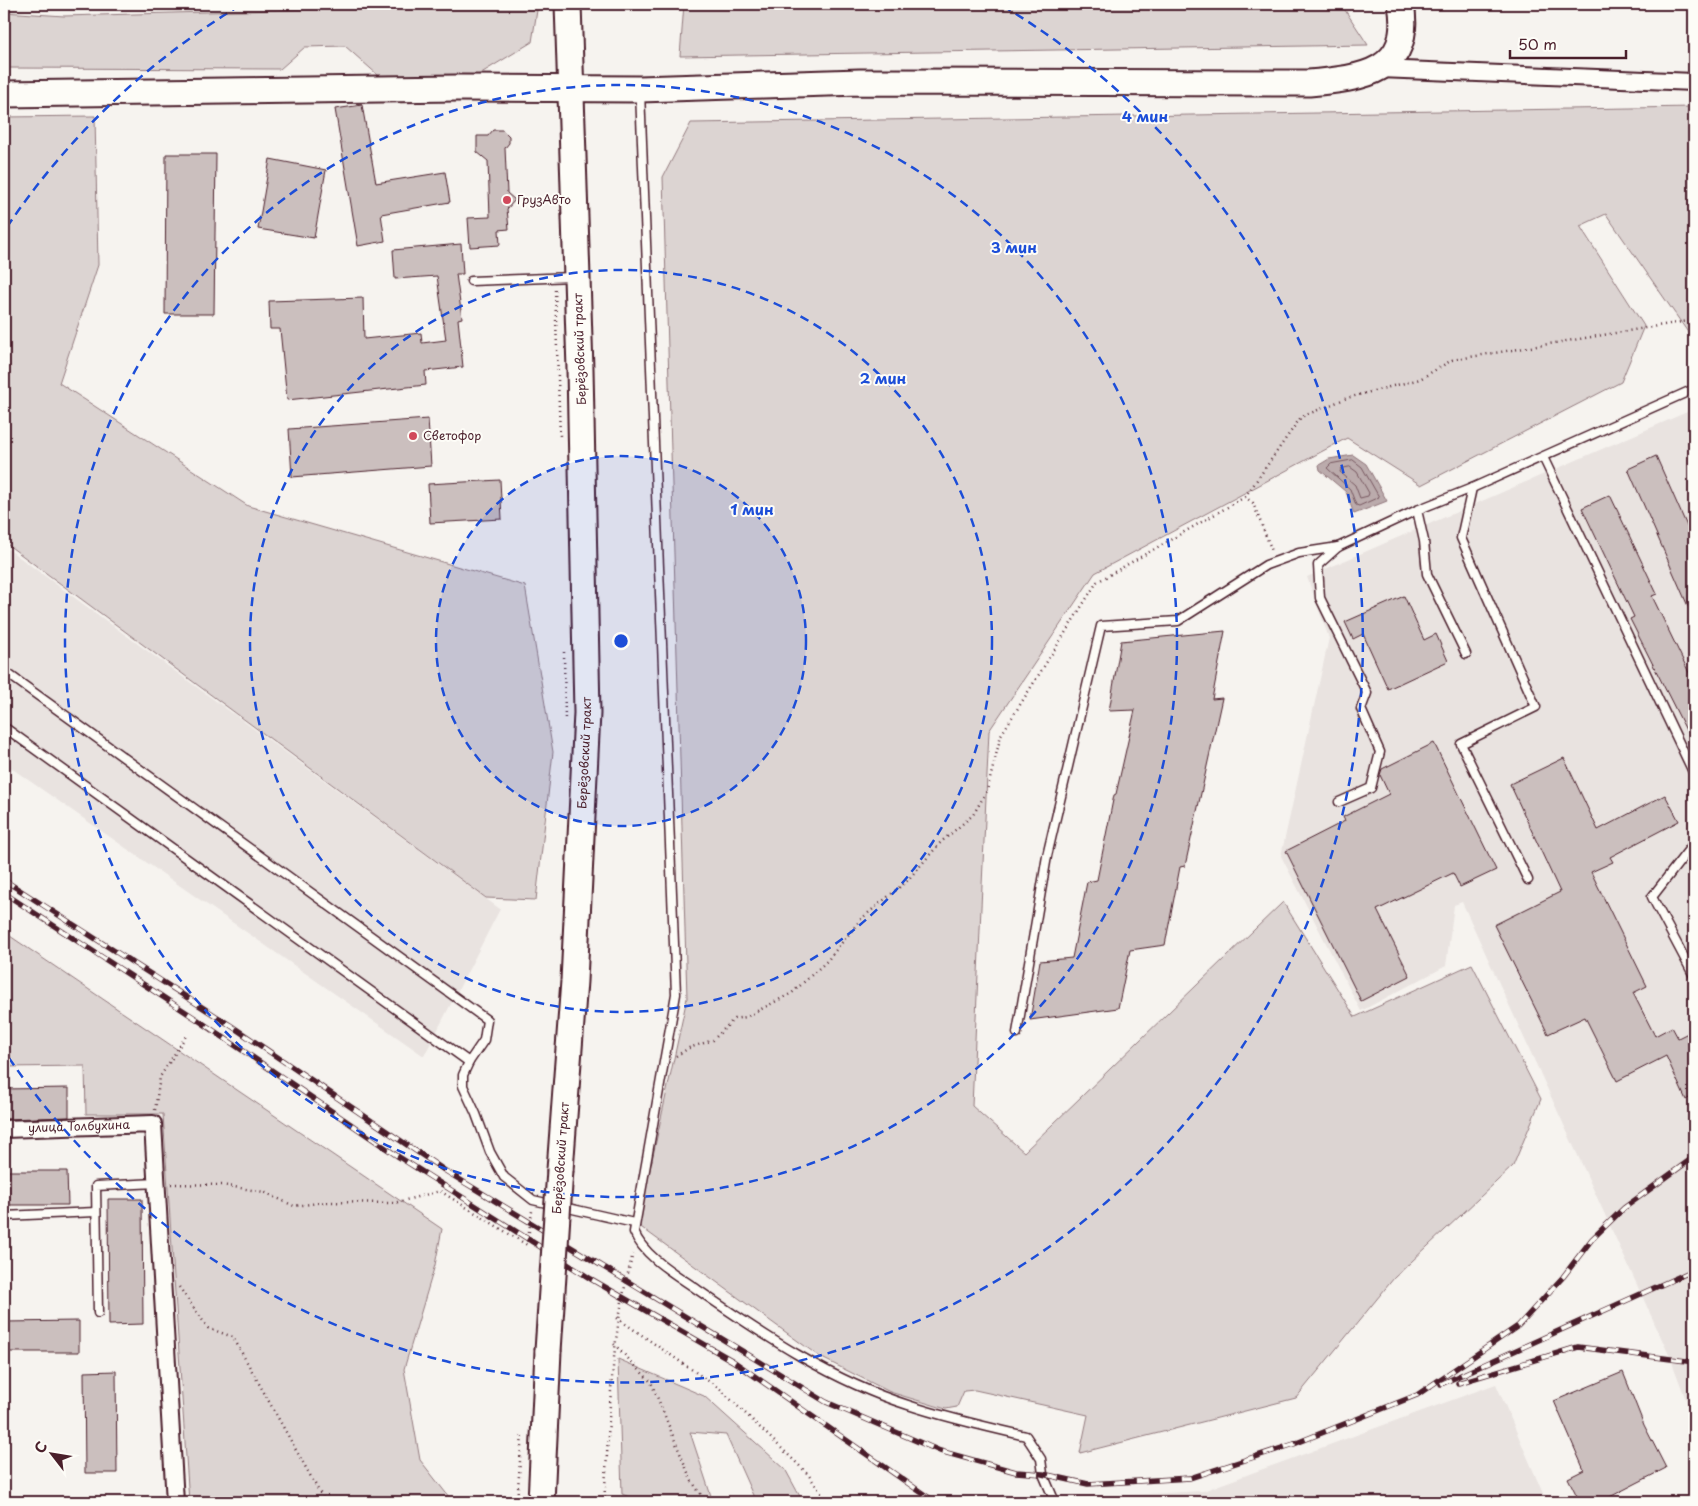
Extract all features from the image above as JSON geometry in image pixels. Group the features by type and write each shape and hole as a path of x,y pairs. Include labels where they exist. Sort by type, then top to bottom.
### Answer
{"main road":[{"name":"Берёзовский тракт","path":"541,1502 548,1350 574,981 587,713 566,277 572,89 568,4"},
{"path":"4,94 640,90 860,82 1309,83 1353,79 1380,69 1395,54 1405,23 1401,4"}],"street":[{"path":"1380,69 1694,82"},
{"path":"153,1124 175,1502"},
{"name":"улица Толбухина","path":"4,1128 153,1124"}],"lane":[{"path":"640,90 676,994 634,1223 637,1240 644,1249 681,1278 762,1334 852,1382 907,1405 1026,1436 1041,1459 1043,1474 1055,1502"},
{"path":"471,281 566,277"},
{"path":"1017,1033 1047,856 1101,626 1178,621 1266,565 1299,553 1338,547 1417,510 1543,457 1694,389"},
{"path":"1543,457 1694,774"},
{"path":"1472,488 1461,538 1536,707 1461,744 1528,880"},
{"path":"1417,510 1424,541 1427,574 1466,654"},
{"path":"1338,547 1318,565 1320,598 1367,693 1361,709 1380,752 1371,788 1340,802"},
{"path":"4,670 487,1020 484,1040 469,1062 463,1075 463,1086 490,1152 504,1177 533,1200 634,1223"},
{"path":"4,727 469,1062"},
{"path":"1694,843 1652,897 1694,976"},
{"path":"98,1313 96,1186 157,1183"},
{"path":"4,1216 96,1212"}],"path":[{"path":"560,440 566,277"},
{"path":"664,1063 689,1048 713,1040 734,1019 746,1017 792,994 827,961 861,919 907,881 941,842 973,815 987,791 1000,735 1096,582 1245,497 1302,417 1347,398 1420,380 1452,360 1694,320"},
{"path":"1245,497 1253,503 1276,562"},
{"path":"564,646 565,724"},
{"path":"153,1124 160,1077 186,1036"},
{"path":"157,1183 222,1185 264,1192 294,1206 328,1202 394,1203 440,1191 527,1245 533,1200"},
{"path":"604,1502 617,1318 637,1240"},
{"path":"161,1262 208,1328 233,1338 325,1502"},
{"path":"617,1318 720,1389 808,1474 826,1502"},
{"path":"614,1344 651,1382 691,1480 706,1502"}],"shaded area":[{"path":"538,4 532,42 478,75 379,76 345,46 305,47 280,69 4,68 4,12 64,16"},
{"path":"684,4 1341,4 1368,45 680,56"},
{"path":"1437,4 1603,4 1439,8"},
{"path":"1694,107 1694,341 1606,214 1580,226 1644,326 1621,382 1421,485 1347,438 1095,573 989,731 972,1106 1024,1152 1283,902 1355,1017 1472,964 1541,1099 1513,1166 1394,1278 1296,1398 1080,1453 1088,1415 975,1390 964,1391 957,1407 946,1409 890,1392 820,1357 638,1225 687,998 663,177 691,123"},
{"path":"95,116 98,265 59,383 248,506 525,586 553,752 536,900 486,898 4,542 4,117"},
{"path":"1694,409 1694,1421 1670,1357 1462,902 1454,905 1446,966 1361,1011 1281,856 1329,638 1307,577"},
{"path":"4,546 500,909 424,1056 4,763"},
{"path":"4,932 442,1229 435,1265 404,1369 420,1460 453,1502 189,1502 163,1114 86,1114 85,1066 4,1067"},
{"path":"618,1359 704,1396 785,1469 803,1502 756,1502 726,1435 690,1432 713,1502 641,1502 622,1494"},
{"path":"1496,1384 1544,1496 1526,1502 998,1502 1002,1494 1053,1499 1203,1491"}],"water":[{"path":"1353,455 1366,464 1387,501 1354,514 1346,492 1320,470 1319,465 1329,459"}],"building":[{"path":"362,105 376,183 445,172 450,202 381,214 385,241 358,246 335,109"},
{"path":"493,130 503,130 509,136 509,143 505,148 507,193 515,200 507,209 509,229 499,230 500,245 470,247 468,218 490,217 488,161 477,152 477,136 488,136"},
{"path":"166,154 216,154 214,314 165,314"},
{"path":"270,159 326,170 314,238 258,229"},
{"path":"461,244 463,274 456,274 462,318 458,319 463,367 425,371 426,385 287,400 280,329 270,329 269,301 363,298 364,339 421,333 422,343 446,340 437,276 395,279 393,250"},
{"path":"428,419 431,466 292,477 289,429"},
{"path":"1656,456 1694,542 1694,620 1628,469"},
{"path":"500,480 502,519 430,523 428,484"},
{"path":"1610,495 1657,594 1652,596 1694,683 1694,746 1630,619 1634,617 1582,508"},
{"path":"1404,596 1424,640 1436,634 1448,661 1388,689 1363,634 1353,639 1345,622"},
{"path":"1225,631 1212,699 1222,698 1185,866 1180,867 1165,945 1130,950 1118,1008 1030,1020 1040,961 1072,958 1087,882 1097,880 1114,795 1116,794 1135,710 1109,711 1121,641"},
{"path":"1434,743 1496,870 1460,887 1453,873 1377,910 1410,976 1361,1001 1286,851 1345,821 1343,817 1389,794 1380,775 1382,769"},
{"path":"1564,758 1598,830 1665,795 1679,821 1610,857 1613,862 1591,872 1647,986 1633,993 1655,1036 1672,1027 1678,1038 1694,1030 1694,1095 1686,1100 1666,1056 1617,1081 1585,1017 1548,1034 1494,925 1560,892 1510,784"},
{"path":"69,1088 69,1117 4,1119 4,1089"},
{"path":"4,1171 67,1171 68,1205 4,1205"},
{"path":"108,1199 142,1199 143,1324 109,1325"},
{"path":"79,1321 79,1352 4,1352 4,1322"},
{"path":"116,1371 117,1473 85,1473 84,1372"},
{"path":"1623,1372 1644,1425 1666,1468 1600,1502 1580,1502 1568,1478 1584,1470 1554,1401"}],"railway":[{"path":"4,880 230,1025 444,1170 826,1402 940,1451 1016,1472 1043,1474 1088,1484 1190,1478 1294,1444 1417,1395 1518,1326 1563,1277 1592,1239 1624,1208 1694,1157"},
{"path":"4,893 198,1020 399,1157 591,1279 733,1361 935,1502"},
{"path":"1441,1384 1694,1270"},
{"path":"1458,1383 1578,1347 1694,1362"}],"place":[{"name":"ГрузАвто","path":"507,200"},
{"name":"Светофор","path":"413,436"}]}
